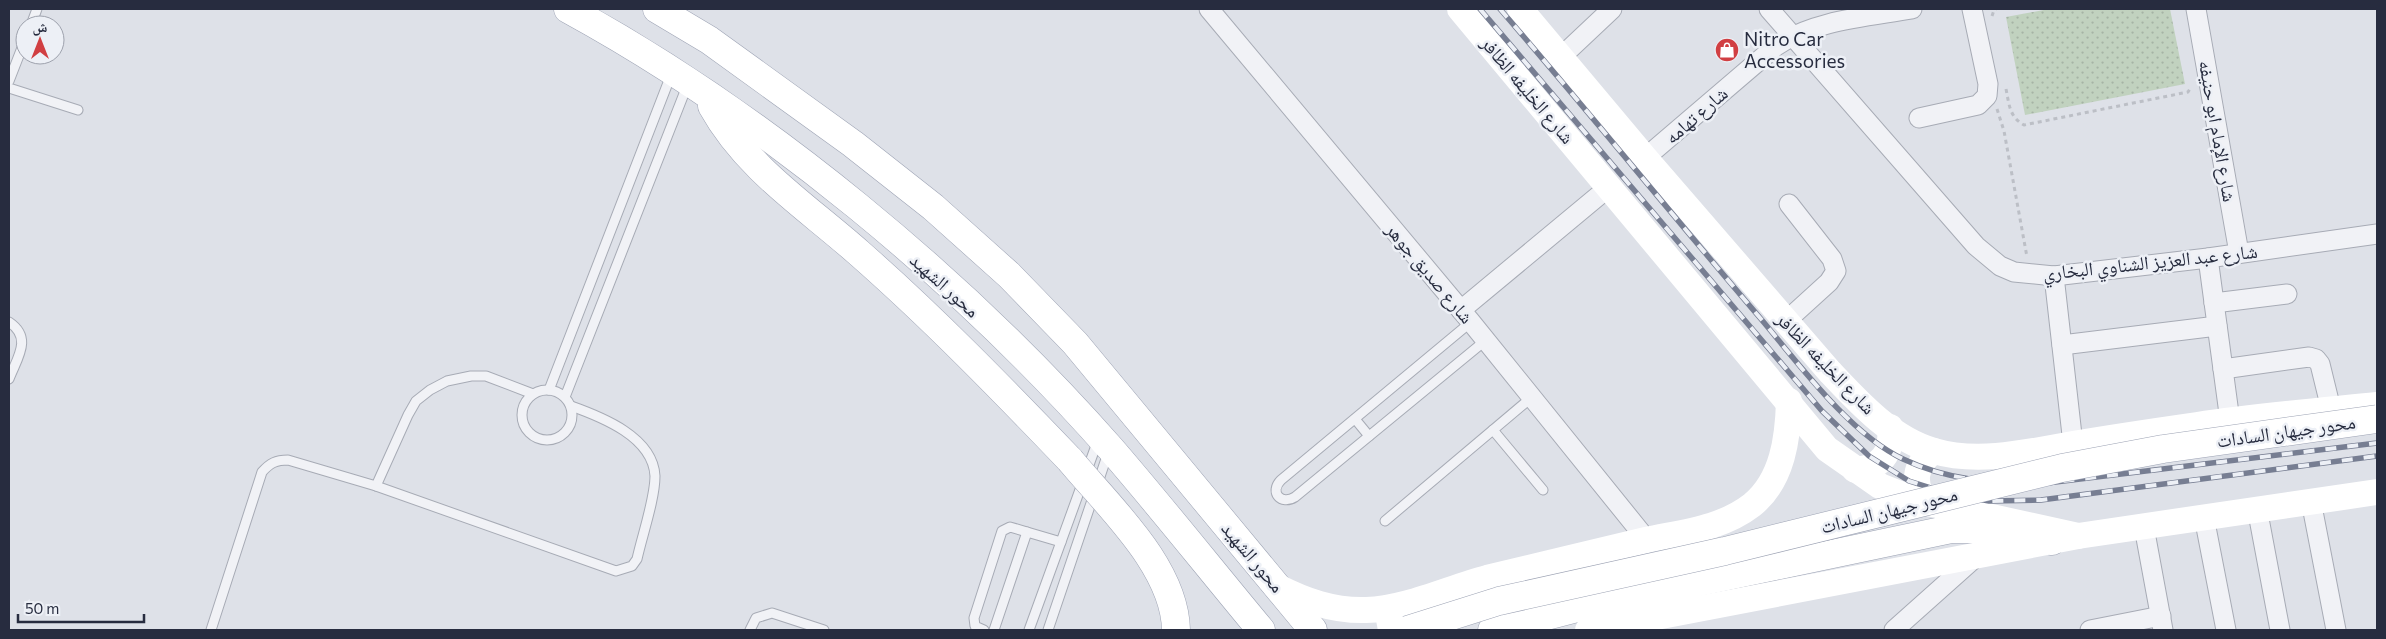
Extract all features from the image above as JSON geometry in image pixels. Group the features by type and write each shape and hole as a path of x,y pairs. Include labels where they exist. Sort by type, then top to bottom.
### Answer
{"main road":[{"name":"محور الشهيد","path":"568,9 689,84 818,177 924,265 1025,359 1104,443 1261,630"},
{"name":"محور الشهيد","path":"657,9 709,40 853,144 934,207 1009,275 1075,343 1313,630"},
{"path":"689,84 757,166 858,252 926,315 1070,460 1152,558 1164,580 1172,603 1176,630"},
{"name":"محور جيهان السادات","path":"1407,630 1499,602 1725,551 2062,468 2163,449 2377,419"},
{"name":"محور جيهان السادات","path":"1492,630 1594,604 1951,529 1995,529 2065,539"}],"street":[{"name":"شارع الخليفه الظافر","path":"1460,9 1789,401 1827,449 1880,486 1928,503 2065,539"},
{"name":"شارع الخليفه الظافر","path":"1520,9 1785,322 1862,405 1908,439 1934,452 1960,456 1983,456 2230,421 2377,405"},
{"path":"1561,57 1612,9"},
{"name":"شارع عبد العزيز الشناوي البخاري","path":"1769,9 1986,257 2000,266 2030,275 2054,276 2208,258 2377,234"},
{"name":"شارع تهامه","path":"1645,158 1776,46 1792,36 1817,26 1912,9"},
{"path":"1919,118 1978,105 1984,102 1997,87 1972,9"},
{"name":"شارع الإمام ابو حنيفه","path":"2196,9 2239,253"},
{"name":"شارع صديق جوهر","path":"1218,12 1532,396 1647,540"},
{"path":"1466,316 1609,187"},
{"path":"1785,322 1829,282 1836,271 1832,259 1789,204"},
{"path":"2208,258 2230,421"},
{"path":"2054,276 2073,444"},
{"path":"2214,303 2287,294"},
{"path":"2062,345 2217,326"},
{"path":"2223,369 2309,357 2316,359 2320,364 2331,409"},
{"path":"1276,586 1293,595 1329,607 1389,619 1484,579 1647,540 1702,529 1729,519 1753,504 1770,483 1782,458 1788,432 1789,401"},
{"path":"1855,470 1871,467 1884,456 1892,441 1890,427"},
{"path":"1928,503 1918,489 1917,471 1921,463 1934,452"},
{"path":"1588,630 1653,624 1978,555 2065,539 2257,508 2377,492"},
{"path":"2310,501 2336,630"},
{"path":"2257,508 2280,630"},
{"path":"2204,517 2226,630"},
{"path":"2090,630 2162,623 2144,527"},
{"path":"1895,630 1978,555"}],"lane":[{"path":"9,81 15,65"},
{"path":"549,390 689,84"},
{"path":"565,397 689,84"},
{"path":"9,88 78,110"},
{"path":"1466,316 1355,419 1276,484 1275,491 1278,496 1283,500 1290,500 1295,497 1486,340"},
{"path":"9,322 19,330 22,340 21,351 9,379"},
{"path":"376,486 408,415 416,401 430,390 447,381 471,376 486,376 533,394"},
{"path":"549,390 565,397 571,406 572,418 565,433 550,440 539,439 530,434 523,424 522,413 525,402 533,394 549,390"},
{"path":"1385,521 1532,396"},
{"path":"211,630 262,472 268,465 277,460 288,460 376,486 616,571 632,566 637,559 653,490 655,476 652,464 647,453 622,428 604,418 571,406"},
{"path":"1355,419 1369,436"},
{"path":"1493,430 1543,490"},
{"path":"1029,630 1061,542 1104,443"},
{"path":"1048,630 1104,443"},
{"path":"984,630 975,626 973,621 1002,531 1010,527 1061,542"},
{"path":"994,630 1027,532"},
{"path":"750,630 756,618 772,613 824,630"}],"path":[{"path":"1992,19 1996,9"},
{"path":"1997,87 2015,120 2024,124 2188,92 2192,86 2192,78"},
{"path":"1997,87 2000,116 2030,275"}],"green space":[{"path":"2049,9 2170,9 2185,84 2025,115 2006,17"}],"railway":[{"path":"1480,9 1822,411 1869,456 1909,481 1947,493 1989,501 2041,500 2377,456"},
{"path":"1500,9 1808,376 1864,433 1883,448 1903,459 1936,472 1953,476 2004,483 2039,484 2377,443"}],"place":[{"name":"Nitro Car Accessories","path":"1727,50"}]}
